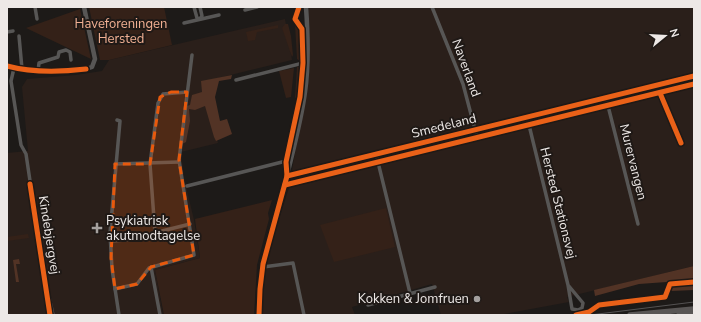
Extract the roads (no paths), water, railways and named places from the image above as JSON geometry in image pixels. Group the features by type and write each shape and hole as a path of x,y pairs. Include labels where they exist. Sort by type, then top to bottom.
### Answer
{"main road":[{"path":"630,315 694,309"},
{"path":"679,315 694,314"}],"street":[{"path":"35,7 37,20"},
{"path":"7,66 56,72 86,69 94,66 95,59 84,7"},
{"path":"194,7 197,18 200,19"},
{"path":"200,7 202,16 200,19"},
{"path":"245,10 256,7"},
{"path":"258,315 263,267 285,185 305,92 307,62 306,7"},
{"name":"Naverland","path":"432,7 463,84 477,137"},
{"path":"184,23 219,15"},
{"path":"7,32 12,31"},
{"path":"19,36 22,69"},
{"path":"38,71 40,63 58,57 59,52 66,50 70,52 71,60"},
{"path":"115,289 139,282 145,272 151,267 193,256 194,253 179,162 192,55"},
{"path":"236,80 307,62"},
{"name":"Kindebjergvej","path":"14,68 11,81 12,88 21,145 26,154 51,315"},
{"name":"Smedeland","path":"287,176 694,76"},
{"name":"Smedeland","path":"285,185 694,84"},
{"path":"155,233 150,164 158,103 160,97 164,94 171,92 188,92"},
{"path":"606,98 608,105"},
{"name":"Murervangen","path":"608,105 638,224"},
{"path":"539,114 541,122"},
{"path":"117,120 120,121 115,164 110,241 119,315"},
{"name":"Hersted Stationsvej","path":"529,125 568,285 572,309 578,310 582,308 583,303 568,285"},
{"path":"376,154 410,293"},
{"path":"187,186 290,160"},
{"path":"115,164 179,162"},
{"path":"110,241 126,240 190,224"},
{"path":"263,267 293,263 304,315"},
{"path":"151,267 160,315"},
{"path":"368,305 435,287"}],"tram line":[{"path":"590,315 694,302"}],"place":[{"name":"Psykiatrisk akutmodtagelse","path":"97,228"},
{"name":"Kokken & Jomfruen","path":"477,299"}],"park label":[{"name":"Haveforeningen Hersted","path":"121,32"}]}
